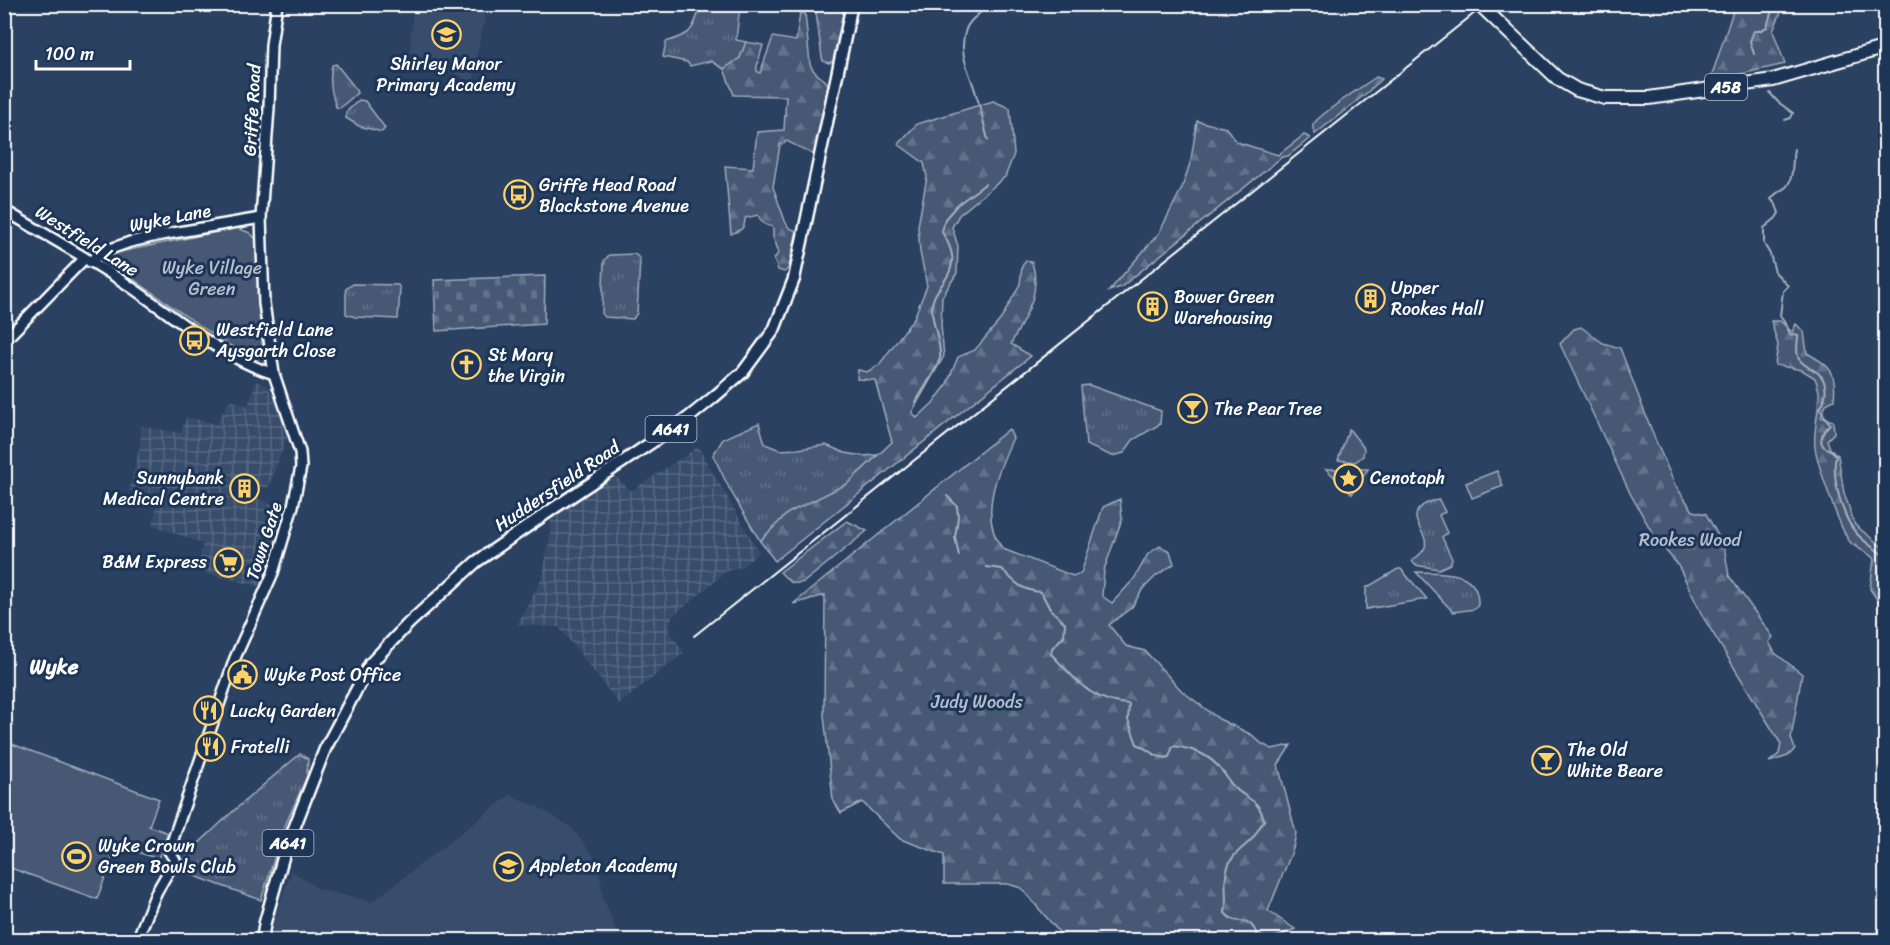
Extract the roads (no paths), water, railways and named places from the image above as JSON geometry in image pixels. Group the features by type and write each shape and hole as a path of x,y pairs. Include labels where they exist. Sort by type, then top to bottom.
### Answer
{"highway":[{"name":"A58","path":"1479,4 1558,79 1577,90 1605,98 1649,98 1773,80 1886,47"}],"main road":[{"name":"Griffe Road","path":"261,218 271,45 277,4"},
{"name":"Huddersfield Road","path":"262,940 284,854 325,749 370,664 409,622 476,562 687,418 714,397 742,372 774,330 794,279 852,4"},
{"name":"Westfield Lane","path":"4,210 121,280 217,348 247,365 274,374"},
{"name":"Wyke Lane","path":"4,341 88,260 102,252 130,242 161,235 261,218"},
{"name":"Town Gate","path":"138,940 156,892 175,860 169,851 235,658 273,573 299,479 300,452 274,374 264,303 261,218"}],"waterway":[{"path":"986,4 968,24 963,46 965,62 988,140"},
{"path":"1754,54 1750,41 1754,31 1767,27 1772,4"},
{"path":"1770,93 1793,113 1791,118 1785,120"},
{"path":"1794,149 1789,184 1771,199 1779,213 1764,228 1764,244 1770,254 1775,272 1788,286 1783,291 1780,316 1790,335 1798,335 1799,359 1819,374 1824,382 1825,396 1820,409 1830,424 1821,439 1823,446 1832,450 1836,456 1835,475 1843,510 1859,536 1886,557"},
{"path":"916,402 940,358 932,304 952,264 951,251 942,232 945,219 957,205 985,184"},
{"path":"947,496 957,506 955,537 959,556"},
{"path":"986,567 1002,569 1019,585 1028,590 1041,592 1050,609 1065,623 1064,636 1052,648 1051,654 1076,680 1094,694 1104,699 1129,704 1128,720 1137,744 1164,758 1169,757 1173,746 1200,753 1212,760 1233,786 1259,807 1264,820 1253,838 1228,865 1225,881 1225,913 1235,920 1248,922 1259,940"}],"railway":[{"path":"694,636 1486,4"}],"place":[{"name":"Shirley Manor Primary Academy","path":"446,35"},
{"name":"Griffe Head Road Blackstone Avenue","path":"518,195"},
{"name":"Upper Rookes Hall","path":"1370,298"},
{"name":"Bower Green Warehousing","path":"1153,307"},
{"name":"Westfield Lane Aysgarth Close","path":"195,340"},
{"name":"St Mary the Virgin","path":"467,365"},
{"name":"The Pear Tree","path":"1193,409"},
{"name":"Cenotaph","path":"1349,478"},
{"name":"Sunnybank Medical Centre","path":"245,488"},
{"name":"B&M Express","path":"228,562"},
{"name":"Wyke Post Office","path":"243,675"},
{"name":"Lucky Garden","path":"209,711"},
{"name":"Fratelli","path":"210,747"},
{"name":"The Old White Beare","path":"1546,760"},
{"name":"Wyke Crown Green Bowls Club","path":"77,856"},
{"name":"Appleton Academy","path":"508,866"}],"district":[{"name":"Wyke","path":"54,667"}],"park label":[{"name":"Wyke Village Green","path":"212,278"},
{"name":"Rookes Wood","path":"1690,540"},
{"name":"Judy Woods","path":"977,702"}]}
